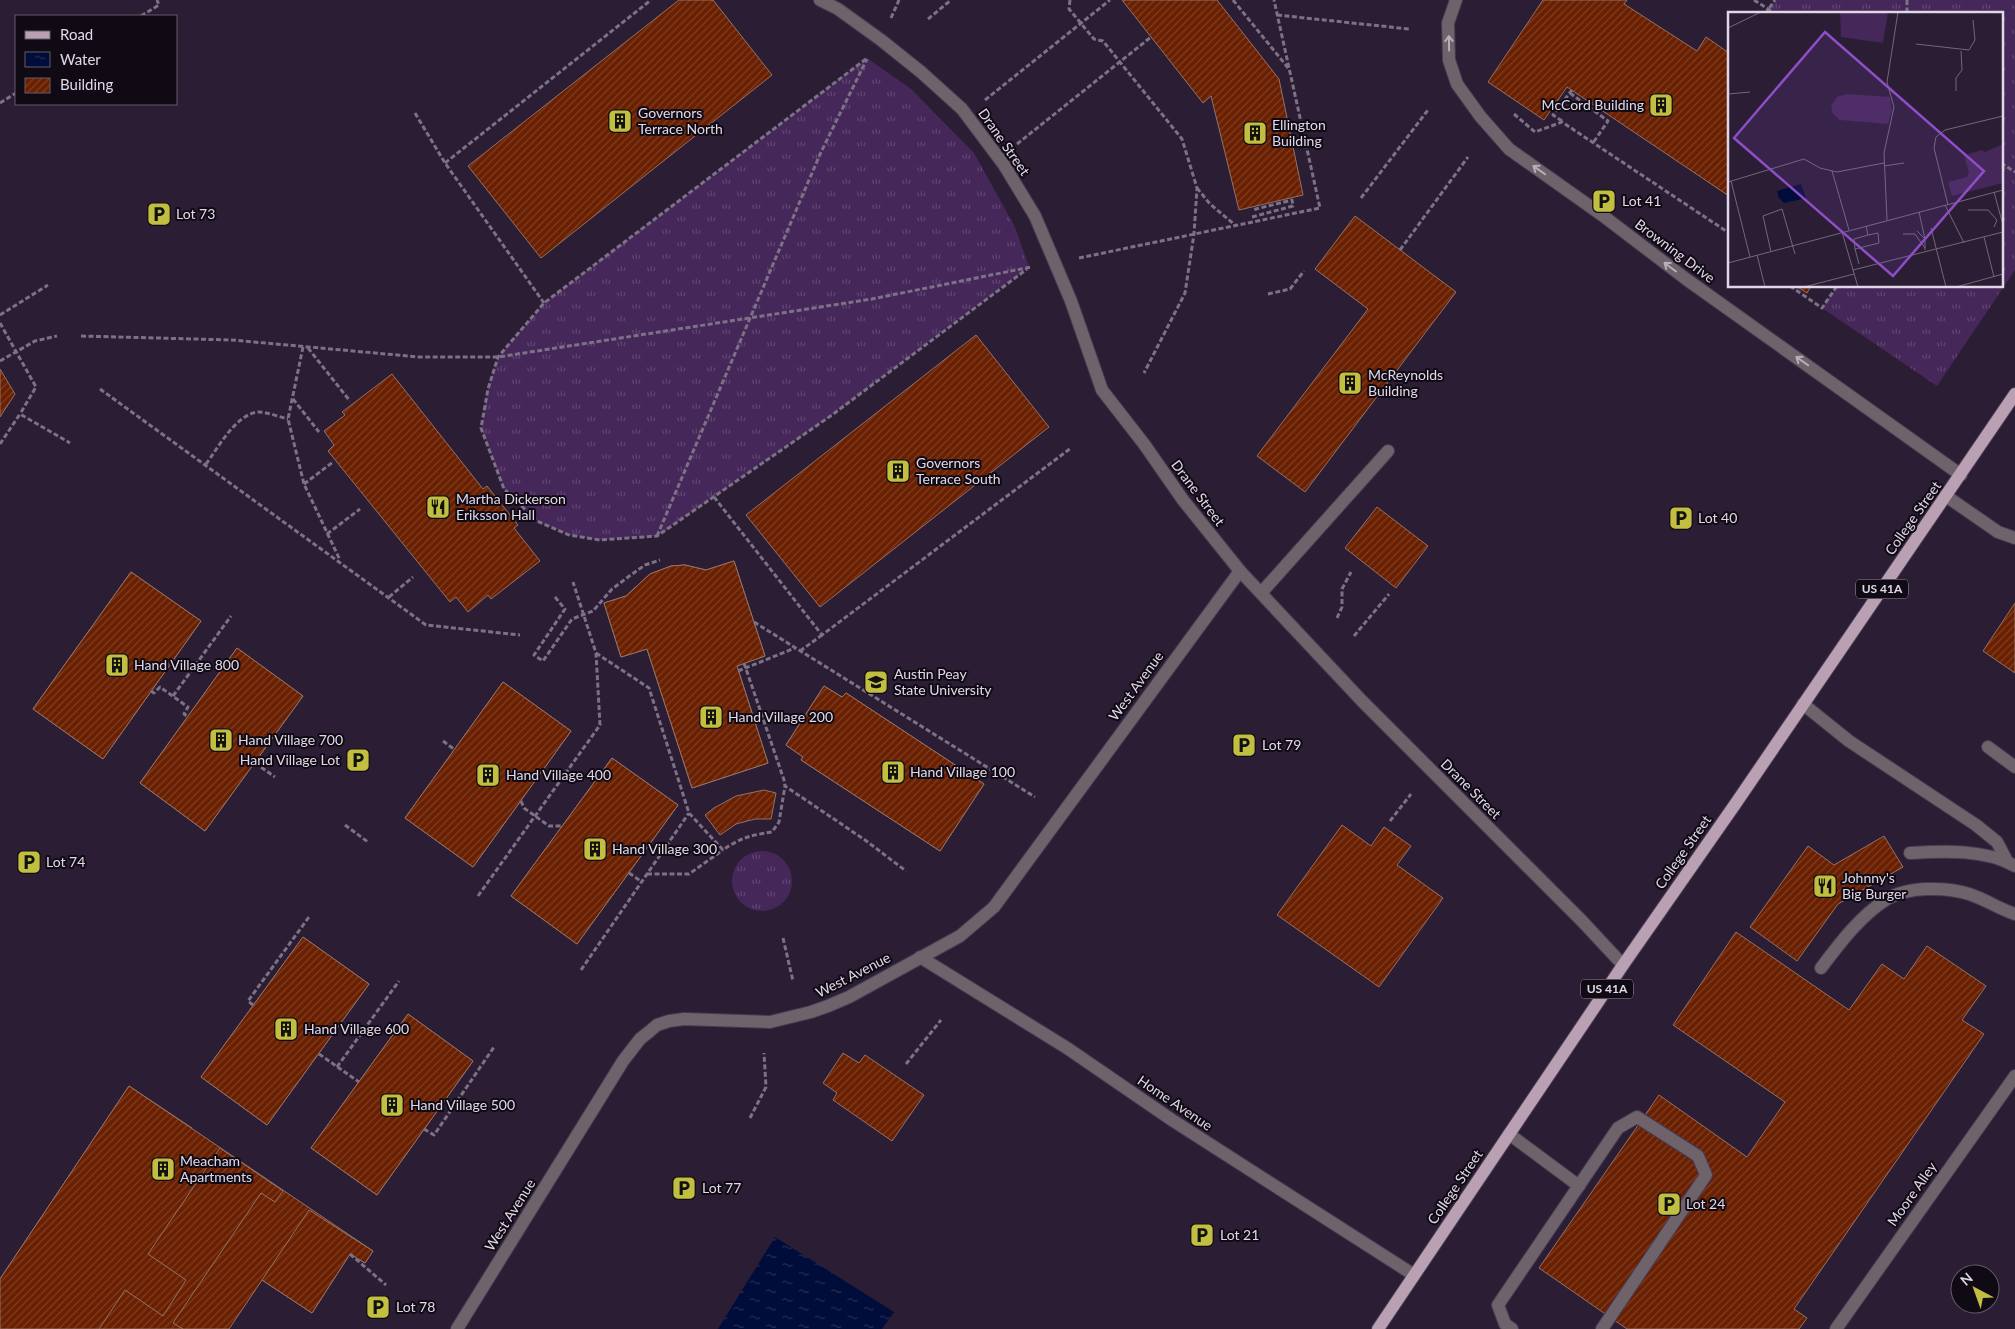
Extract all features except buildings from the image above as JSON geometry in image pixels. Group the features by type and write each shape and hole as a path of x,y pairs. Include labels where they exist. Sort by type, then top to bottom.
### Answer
{"main road":[{"name":"College Street","path":"1378,1329 1623,965 2015,394"}],"street":[{"name":"Drane Street","path":"820,0 838,9 881,40 962,108 1004,165 1034,216 1055,263 1071,301 1102,390 1144,444 1182,500 1240,571 1362,701 1582,921 1623,965"},
{"name":"Browning Drive","path":"1456,0 1448,23 1449,60 1457,84 1480,116 1509,149 1686,279 1961,475"},
{"path":"1261,593 1388,451"},
{"path":"1946,496 1998,532 2015,538"},
{"name":"West Avenue","path":"457,1329 623,1061 640,1039 657,1025 684,1019 770,1022 811,1012 849,997 960,936 994,906 1240,571"},
{"path":"1802,704 1849,741 1976,825 1997,842 2011,864"},
{"path":"1988,747 2015,767"},
{"path":"1910,853 1951,852 1979,855 2011,864"},
{"path":"1821,968 1862,919 1888,898 1915,890 1942,888 1970,894 2015,914"},
{"name":"Home Avenue","path":"920,957 1067,1048 1172,1120 1414,1275"},
{"name":"Moore Alley","path":"1836,1329 2015,1076"},
{"path":"1512,1329 1505,1324 1498,1305 1618,1128 1637,1117 1698,1156 1706,1175 1602,1329"},
{"path":"1509,1134 1579,1186"}],"path":[{"path":"142,15 160,5 157,0"},
{"path":"445,163 651,0"},
{"path":"657,536 821,152 867,58 881,40 900,0"},
{"path":"928,18 951,0"},
{"path":"1070,0 1069,10 1094,39 1103,41 1182,139 1198,188 1210,204 1236,226"},
{"path":"982,102 1110,0"},
{"path":"1233,0 1289,70"},
{"path":"80,336 232,340 419,357 498,357 872,299 1320,208 1274,0"},
{"path":"1754,0 1773,12"},
{"path":"1767,12 1775,0"},
{"path":"1277,15 1409,29"},
{"path":"1016,144 1150,37"},
{"path":"867,58 544,303 498,357 488,389 481,428 504,489 537,520 569,535 600,540 657,536 832,415 1029,267"},
{"path":"1593,142 1608,121 1571,92 1553,115 1562,122 1728,232"},
{"path":"0,103 15,94"},
{"path":"1361,198 1428,110"},
{"path":"414,113 445,163 544,303"},
{"path":"1513,113 1535,132 1562,122"},
{"path":"1400,250 1468,157"},
{"path":"2002,164 2015,172"},
{"path":"1144,373 1185,293 1194,234 1198,188"},
{"path":"1252,210 1292,200 1293,206 1252,217"},
{"path":"1268,294 1290,289 1304,271"},
{"path":"0,315 48,285"},
{"path":"1793,288 1822,308 1836,288"},
{"path":"0,323 36,387 0,444"},
{"path":"0,361 35,341 57,336"},
{"path":"303,347 288,419 304,484 341,562"},
{"path":"308,347 350,401"},
{"path":"100,389 426,624 520,635"},
{"path":"292,399 319,432"},
{"path":"206,464 237,422 249,414 269,413 288,419"},
{"path":"20,414 70,443"},
{"path":"800,651 1071,448"},
{"path":"304,484 333,462"},
{"path":"714,497 822,635"},
{"path":"327,534 360,509"},
{"path":"555,597 565,609 534,655 543,660 572,619 593,611 612,589 645,565 660,560"},
{"path":"1337,618 1342,607 1342,589 1350,572"},
{"path":"389,597 413,576"},
{"path":"478,896 600,725 596,653 573,582"},
{"path":"1354,636 1389,594"},
{"path":"174,696 231,616"},
{"path":"754,622 1035,797"},
{"path":"738,671 796,648"},
{"path":"596,653 649,688 689,813 723,850"},
{"path":"647,874 689,874 734,842 751,835 772,832 779,822 785,786 784,780 744,663"},
{"path":"151,691 154,693 160,687 174,696 188,707 184,714 188,717"},
{"path":"443,741 455,750"},
{"path":"255,763 275,777"},
{"path":"785,786 865,840 906,872"},
{"path":"1390,821 1411,794"},
{"path":"521,801 524,808 549,826 562,826"},
{"path":"581,970 689,813"},
{"path":"345,825 368,842"},
{"path":"629,873 642,882"},
{"path":"253,1005 248,1002 308,917"},
{"path":"783,938 793,982"},
{"path":"337,1067 399,981"},
{"path":"906,1064 941,1020"},
{"path":"424,1129 434,1135 494,1047"},
{"path":"750,1118 766,1087 764,1053"},
{"path":"319,1054 359,1082"},
{"path":"350,1254 386,1285"}],"green space":[{"path":"1775,0 2015,0 2015,270 1937,386 1822,308 1836,288 2002,288 2002,12 1773,12 1769,9"},
{"path":"867,58 911,89 974,153 1015,227 1029,267 832,415 657,536 600,540 569,535 537,521 504,489 481,428 488,389 498,357 544,303"},
{"path":"756,851 768,851 779,856 787,864 792,875 790,893 779,906 768,911 756,911 745,906 737,898 732,887 732,875 737,864 745,856"}],"water":[{"path":"775,1237 894,1312 882,1329 718,1329"}],"place":[{"name":"McCord Building","path":"1661,105"},
{"name":"Governors Terrace North","path":"620,121"},
{"name":"Ellington Building","path":"1255,133"},
{"name":"Lot 41","path":"1604,201"},
{"name":"Lot 73","path":"159,214"},
{"name":"McReynolds Building","path":"1350,383"},
{"name":"Governors Terrace South","path":"898,471"},
{"name":"Martha Dickerson Eriksson Hall","path":"438,507"},
{"name":"Lot 40","path":"1681,518"},
{"name":"Hand Village 800","path":"117,665"},
{"name":"Austin Peay State University","path":"876,682"},
{"name":"Hand Village 200","path":"711,717"},
{"name":"Hand Village 700","path":"221,740"},
{"name":"Lot 79","path":"1244,745"},
{"name":"Hand Village Lot","path":"358,760"},
{"name":"Hand Village 100","path":"893,772"},
{"name":"Hand Village 400","path":"488,775"},
{"name":"Hand Village 300","path":"595,849"},
{"name":"Lot 74","path":"29,862"},
{"name":"Johnny's Big Burger","path":"1825,886"},
{"name":"Hand Village 600","path":"286,1029"},
{"name":"Hand Village 500","path":"392,1105"},
{"name":"Meacham Apartments","path":"163,1169"},
{"name":"Lot 77","path":"684,1188"},
{"name":"Lot 24","path":"1669,1204"},
{"name":"Lot 21","path":"1202,1235"},
{"name":"Lot 78","path":"378,1307"}]}
